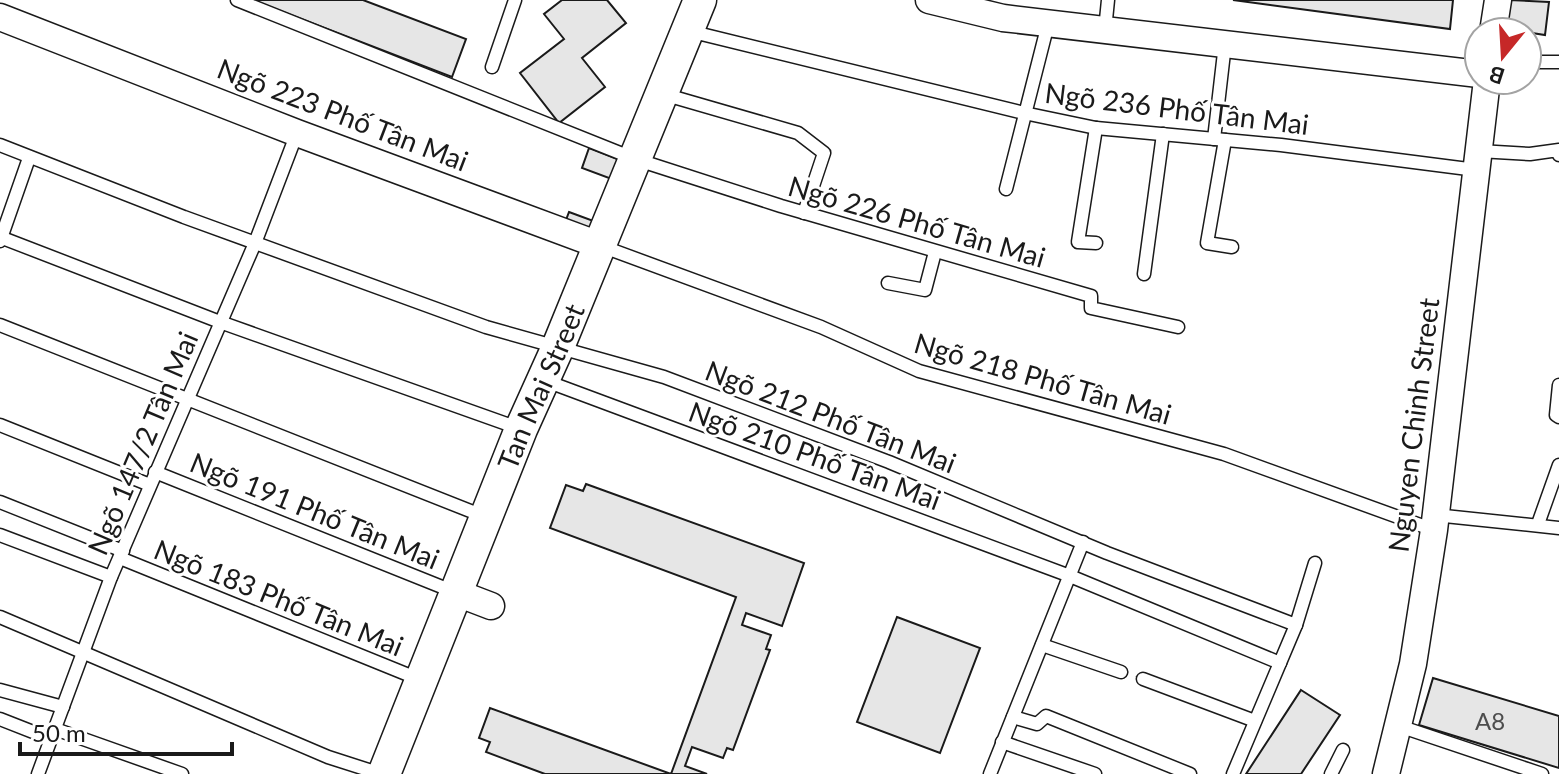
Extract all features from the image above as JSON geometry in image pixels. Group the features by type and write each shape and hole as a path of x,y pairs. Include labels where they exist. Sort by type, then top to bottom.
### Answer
{"street":[{"name":"Tan Mai Street","path":"383,774 521,429 558,347 700,0"},
{"path":"929,0 980,13 1048,24 1463,72"},
{"name":"Ngõ 223 Phố Tân Mai","path":"0,17 297,133 599,245"},
{"name":"Nguyen Chinh Street","path":"1386,774 1413,664 1434,522 1485,96"},
{"path":"457,593 491,606"}],"lane":[{"name":"Ngõ 226 Phố Tân Mai","path":"237,0 635,159 804,213 1091,296 1091,308 1178,327"},
{"path":"492,67 515,0"},
{"path":"1105,30 1108,0"},
{"path":"1006,189 1048,24"},
{"name":"Ngõ 236 Phố Tân Mai","path":"688,31 1096,128 1478,160 1559,150 1559,155"},
{"path":"1225,44 1219,139 1207,243 1232,247"},
{"path":"661,94 798,133 824,153 804,213"},
{"path":"1096,128 1078,242 1096,243"},
{"name":"Ngõ 147/2 Tân Mai","path":"38,774 111,577 255,243 297,133"},
{"path":"1144,274 1163,134"},
{"name":"Ngõ 212 Phố Tân Mai","path":"0,145 486,327 664,377 889,462 1296,625"},
{"path":"29,158 0,239 220,322 521,429"},
{"name":"Ngõ 218 Phố Tân Mai","path":"599,245 821,327 919,371 1224,454 1434,522 1538,524 1559,528"},
{"path":"888,283 925,290 935,252"},
{"path":"0,325 486,517"},
{"name":"Ngõ 210 Phố Tân Mai","path":"543,380 1070,576 1280,663"},
{"path":"1559,385 1556,415 1559,417"},
{"path":"0,425 150,485"},
{"path":"1538,524 1559,465"},
{"name":"Ngõ 191 Phố Tân Mai","path":"155,472 457,593"},
{"name":"Ngõ 183 Phố Tân Mai","path":"0,502 421,680"},
{"path":"0,535 111,577"},
{"path":"990,774 1083,542"},
{"path":"1233,774 1296,625 1315,563"},
{"path":"0,617 328,757 383,774"},
{"path":"1042,645 1121,672"},
{"path":"1143,679 1255,721"},
{"path":"0,690 63,707"},
{"path":"1013,717 1037,724 1046,716 1190,774"},
{"path":"0,719 182,774"},
{"path":"1399,726 1542,774"},
{"path":"1002,742 1095,774"},
{"path":"1331,774 1343,750"}],"building":[{"path":"252,0 363,0 466,39 452,77"},
{"path":"562,0 607,0 626,23 582,58 605,87 559,123 520,73 564,39 544,14"},
{"path":"1233,0 1453,0 1450,29"},
{"path":"1509,0 1549,2 1545,35 1543,16 1507,16"},
{"path":"589,148 625,162 617,181 582,168"},
{"path":"569,212 599,223 593,238 563,228"},
{"path":"586,484 804,563 782,626 746,613 742,625 771,635 766,649 770,650 733,750 727,748 723,758 692,747 685,766 707,774 671,774 736,597 550,528 566,485 583,491"},
{"path":"897,617 980,648 940,753 857,722"},
{"path":"1433,678 1559,716 1559,768 1419,725"},
{"path":"1301,690 1340,715 1301,774 1246,774"},
{"path":"490,708 671,774 545,774 486,752 490,742 479,738"}]}
